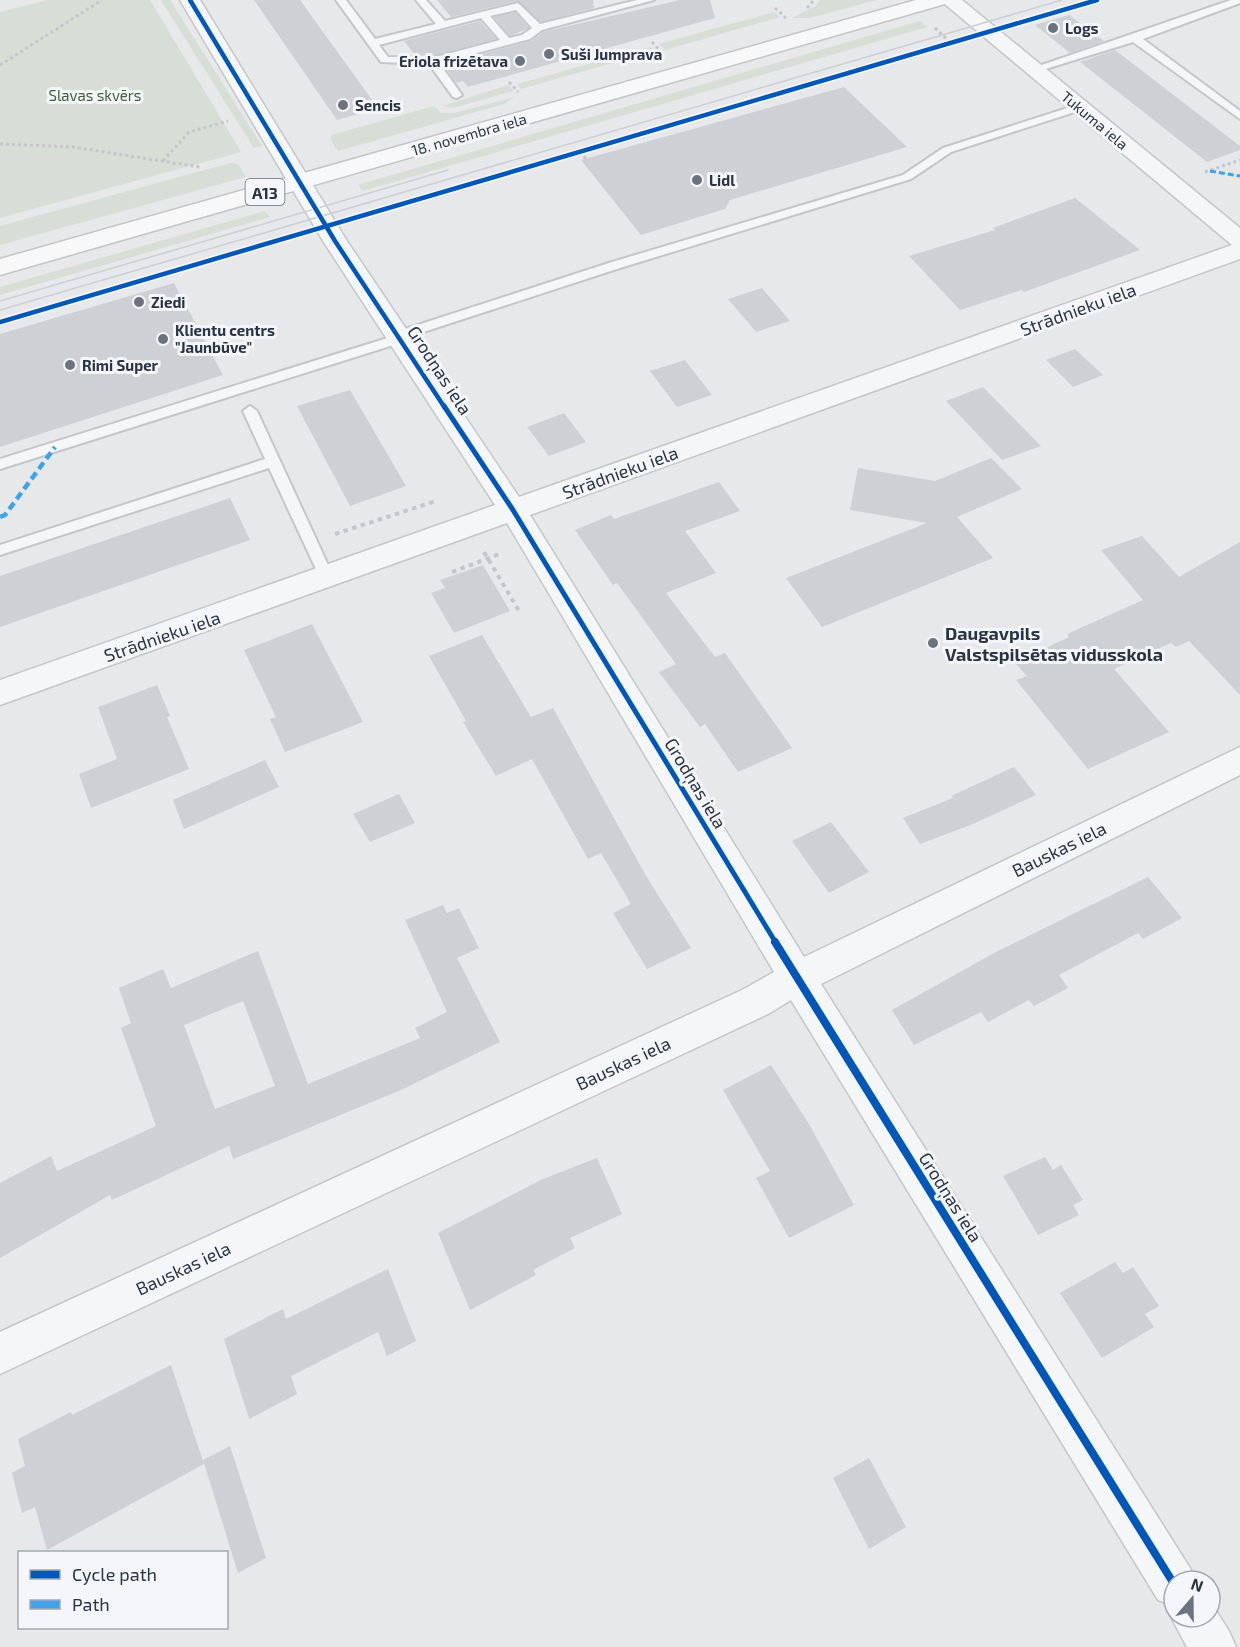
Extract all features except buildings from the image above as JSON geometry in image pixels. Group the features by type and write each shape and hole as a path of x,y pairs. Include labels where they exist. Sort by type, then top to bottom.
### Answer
{"main road":[{"name":"18. novembra iela","path":"0,267 938,0"}],"street":[{"name":"Grodņas iela","path":"190,0 335,240 513,510 797,978 1165,1569"},
{"name":"Tukuma iela","path":"950,0 1240,240"},
{"name":"Strādnieku iela","path":"0,693 1240,251"},
{"name":"Bauskas iela","path":"0,1353 744,1007 797,978 1240,760"},
{"path":"1202,1629 1213,1647"}],"lane":[{"path":"341,0 385,60 432,61 526,37 538,28 649,0"},
{"path":"422,0 442,25"},
{"path":"1035,69 1135,38 1240,0"},
{"path":"373,43 518,6 538,28"},
{"path":"484,15 507,42"},
{"path":"1135,38 1240,116"},
{"path":"432,61 458,95"},
{"path":"0,464 401,337 616,265 907,177 935,157 955,147 1080,107"},
{"path":"250,411 327,578"},
{"path":"0,550 272,462"}],"path":[{"path":"0,65 102,0"},
{"path":"776,8 786,18"},
{"path":"930,25 951,42"},
{"path":"652,42 662,53"},
{"path":"509,82 519,93"},
{"path":"163,161 189,132 229,121"},
{"path":"0,144 74,147 200,167"},
{"path":"580,152 586,159"},
{"path":"1205,172 1240,160"},
{"path":"484,553 519,611"},
{"path":"452,572 503,553"}],"green space":[{"name":"Slavas skvērs","path":"48,0 150,0 241,152 0,218 0,12"},
{"path":"161,0 170,0 262,146 254,148"},
{"path":"820,0 877,0 810,18 792,18 816,6"},
{"path":"774,12 780,17 665,50 659,44"},
{"path":"920,21 927,27 363,191 358,185"},
{"path":"650,47 655,51 521,89 517,84"},
{"path":"508,85 514,91 452,108 443,106"},
{"path":"515,97 504,104 338,151 330,139 332,135 434,106 441,113 454,113"},
{"path":"230,163 238,164 246,177 0,245 0,226"},
{"path":"265,211 270,217 0,295 0,287"}],"tram line":[{"path":"0,310 1062,0"},
{"path":"0,301 448,170"}],"marked path":[{"path":"1210,171 1240,176"},
{"path":"0,517 5,515 55,447"}],"cycle path":[{"path":"190,0 335,241 513,510 797,978 1165,1569"},
{"path":"0,322 1097,0"}],"place":[{"name":"Logs","path":"1053,28"},
{"name":"Suši Jumprava","path":"549,54"},
{"name":"Eriola frizētava","path":"520,61"},
{"name":"Sencis","path":"343,105"},
{"name":"Lidl","path":"697,180"},
{"name":"Ziedi","path":"139,302"},
{"name":"Klientu centrs \"Jaunbūve\"","path":"163,339"},
{"name":"Rimi Super","path":"70,365"},
{"name":"Daugavpils Valstspilsētas vidusskola","path":"933,643"}]}
